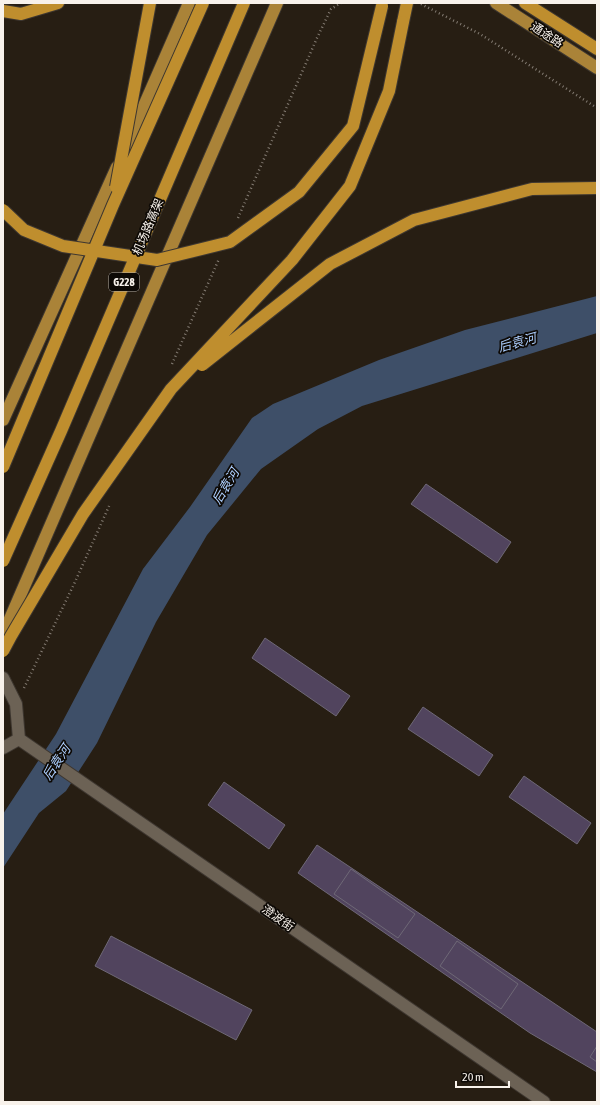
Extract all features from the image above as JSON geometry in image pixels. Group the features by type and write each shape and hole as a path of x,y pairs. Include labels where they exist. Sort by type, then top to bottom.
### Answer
{"highway":[{"path":"3,11 21,14 58,3"},
{"path":"113,204 150,3"},
{"path":"3,467 113,204 203,3"},
{"name":"机场路高架","path":"3,561 244,3"},
{"path":"3,210 24,230 63,246 157,260 230,242 299,192 353,126 383,3"},
{"path":"3,651 84,514 171,389 292,260 350,186 389,91 407,3"},
{"path":"524,3 597,49"},
{"path":"171,389 330,264 414,220 532,189 597,188"}],"main road":[{"path":"3,420 95,218 189,3"},
{"path":"3,635 274,8 283,3"},
{"name":"通途路","path":"496,3 597,68"}],"street":[{"path":"3,678 16,704 21,740 3,748"},
{"name":"澄波街","path":"21,740 531,1098 544,1102"},
{"name":"澄波街","path":"531,1098 554,1102"}],"path":[{"path":"419,3 480,34 597,108"}],"water":[{"name":"后袁河","path":"597,296 597,333 362,406 318,429 261,469 207,535 156,622 97,743 66,791 39,813 3,868 3,814 56,734 143,569 190,507 252,418 273,404 379,360 465,330"}],"building":[{"path":"426,484 511,542 497,563 411,504"},
{"path":"265,638 350,696 336,716 252,658"},
{"path":"423,707 493,755 479,776 408,729"},
{"path":"524,776 591,823 577,844 509,797"},
{"path":"224,782 285,825 269,849 208,805"},
{"path":"317,845 597,1032 597,1072 530,1033 298,873"},
{"path":"351,869 415,914 398,938 334,894"},
{"path":"111,936 252,1010 236,1040 95,966"},
{"path":"457,941 518,984 501,1009 440,966"},
{"path":"597,1046 597,1062 590,1057"}]}
